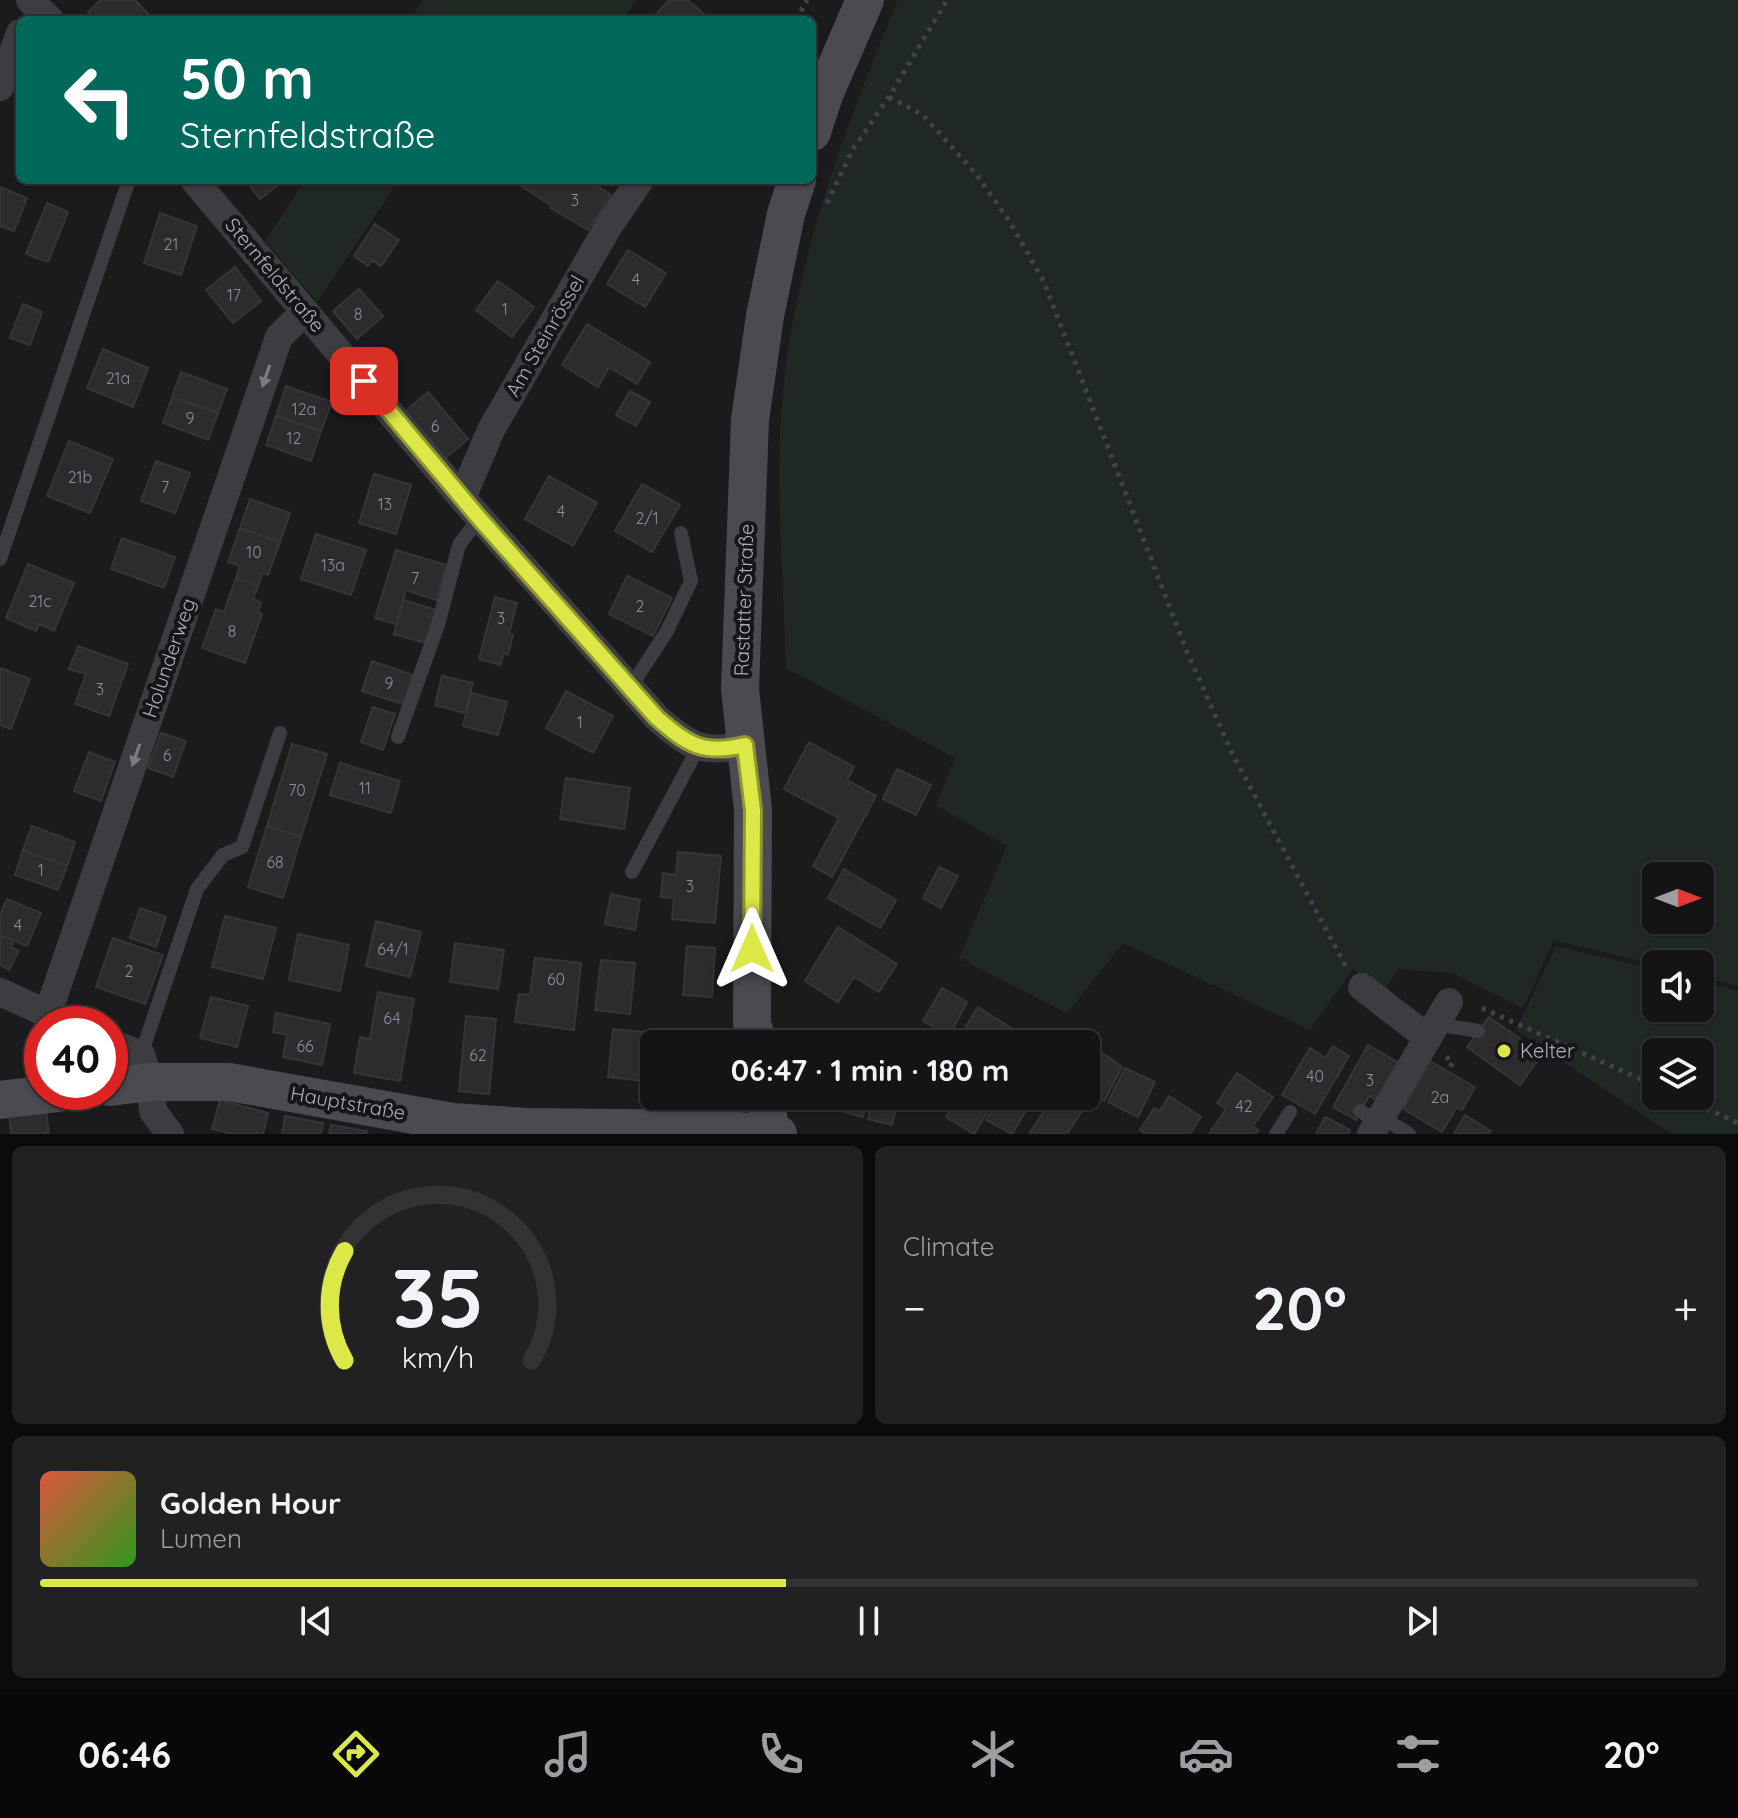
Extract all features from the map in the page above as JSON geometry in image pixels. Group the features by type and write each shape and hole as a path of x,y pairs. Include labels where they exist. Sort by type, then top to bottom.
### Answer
{"street":[{"path":"816,120 865,0"},
{"path":"0,87 16,44"},
{"name":"Sternfeldstraße","path":"197,184 470,508 630,688 674,733 698,748"},
{"name":"Am Steinrössel","path":"470,508 491,430 608,227 637,184"},
{"name":"Rastatter Straße","path":"752,1030 753,810 740,689 750,420 765,316 791,197"},
{"name":"Holunderweg","path":"63,1006 279,337 305,311"},
{"path":"698,748 745,745"},
{"path":"1362,987 1438,1021 1373,1121"},
{"path":"0,992 31,1006"},
{"path":"128,1055 146,1068 153,1111 170,1134"},
{"name":"Hauptstraße","path":"128,1078 146,1068 453,1122 526,1127 708,1132 771,1121"},
{"path":"0,1100 24,1097"},
{"path":"708,1132 720,1110"}],"lane":[{"path":"0,559 128,184"},
{"path":"398,737 438,625 470,508"},
{"path":"630,688 667,631 691,581 681,533"},
{"path":"146,1068 197,889 223,855 242,847 280,733"},
{"path":"632,872 698,748"},
{"path":"1438,1021 1478,1031"},
{"path":"1276,1134 1290,1112"},
{"path":"1373,1121 1409,1134"}],"path":[{"path":"791,197 813,214 825,207 853,149 889,97 947,0"},
{"path":"889,97 923,115 976,174 1010,222 1044,282 1187,652 1231,751 1352,978 1362,987"},
{"path":"1438,1021 1495,1011 1642,1079"},
{"path":"1448,1071 1453,1062"},
{"path":"1710,1110 1738,1123"}],"shaded area":[{"path":"423,0 637,0 625,16 413,16"},
{"path":"898,0 1738,0 1738,986 1714,980 1714,950 1642,950 1642,962 1554,940 1523,1008 1452,973 1398,969 1384,992 1353,969 1310,1030 1123,943 1067,1013 959,958 1007,846 936,805 955,758 786,668 779,494 784,381 804,269 836,159"},
{"path":"302,184 396,184 317,302 265,241"},
{"path":"1556,946 1642,967 1642,1022 1714,1022 1714,985 1738,991 1738,1134 1672,1134 1516,1030"}],"building":[{"path":"101,0 135,0 150,16 92,16 88,12"},
{"path":"669,0 688,0 706,16 655,16"},
{"path":"248,184 279,184 260,199"},
{"path":"518,184 594,184 611,195 588,230"},
{"path":"0,187 27,198 14,231 0,226"},
{"path":"47,203 68,212 48,262 26,254"},
{"path":"160,213 197,226 181,275 144,263"},
{"path":"375,224 399,240 381,266 372,260 368,266 354,256"},
{"path":"628,250 666,273 645,307 607,284"},
{"path":"235,267 261,301 233,323 206,290"},
{"path":"498,281 534,307 512,337 476,310"},
{"path":"359,289 383,316 357,339 333,311"},
{"path":"23,304 42,312 30,345 10,338"},
{"path":"587,324 650,362 637,384 609,367 598,387 562,365"},
{"path":"103,349 148,368 133,407 87,388"},
{"path":"181,372 227,389 218,413 172,397"},
{"path":"286,386 332,402 321,431 276,416"},
{"path":"630,391 650,402 636,426 616,415"},
{"path":"428,392 468,439 443,460 403,413"},
{"path":"172,397 218,413 208,440 163,423"},
{"path":"276,416 321,431 311,461 266,445"},
{"path":"69,441 113,459 90,513 47,496"},
{"path":"156,461 190,473 175,513 141,501"},
{"path":"374,474 411,485 396,534 359,523"},
{"path":"549,476 597,503 573,546 525,519"},
{"path":"642,484 680,505 652,552 615,531"},
{"path":"250,499 290,513 280,542 240,528"},
{"path":"240,528 280,542 268,575 262,573 258,586 236,578 240,566 228,562"},
{"path":"316,534 366,550 351,595 301,579"},
{"path":"122,538 175,557 164,588 111,569"},
{"path":"396,550 446,565 436,600 406,590 396,624 375,618"},
{"path":"28,564 74,583 54,631 39,624 36,631 6,618"},
{"path":"627,576 672,598 653,636 609,614"},
{"path":"236,578 258,586 253,599 261,602 258,613 262,614 245,663 202,648 216,609 224,612"},
{"path":"495,597 517,603 509,634 513,635 508,655 504,653 500,665 479,659"},
{"path":"404,600 436,610 425,643 394,634"},
{"path":"78,646 128,664 109,716 75,704 86,674 69,669"},
{"path":"372,661 416,676 406,705 362,691"},
{"path":"0,668 30,679 11,729 0,725"},
{"path":"442,676 473,683 465,713 435,705"},
{"path":"566,691 613,716 593,753 546,728"},
{"path":"471,693 507,702 498,735 463,726"},
{"path":"373,707 395,714 383,750 361,742"},
{"path":"161,733 186,741 173,777 148,768"},
{"path":"809,742 854,767 847,780 876,796 832,877 813,866 839,818 784,789"},
{"path":"292,744 327,754 301,837 267,826"},
{"path":"89,752 115,762 101,801 74,791"},
{"path":"340,763 400,781 391,813 330,795"},
{"path":"897,769 931,785 916,815 883,799"},
{"path":"566,778 630,788 624,829 560,819"},
{"path":"32,826 75,842 67,866 23,850"},
{"path":"267,826 301,837 283,898 248,887"},
{"path":"23,850 67,866 58,890 15,875"},
{"path":"678,852 721,856 715,923 672,919 674,898 661,897 663,873 676,875"},
{"path":"939,867 958,876 941,908 923,898"},
{"path":"844,869 896,900 880,928 828,898"},
{"path":"611,894 640,900 635,930 605,924"},
{"path":"7,899 41,913 27,946 0,935 0,915"},
{"path":"140,908 166,917 156,947 130,938"},
{"path":"225,916 276,928 263,979 212,967"},
{"path":"376,921 421,932 410,977 366,966"},
{"path":"838,927 897,964 879,992 854,977 838,1002 805,981"},
{"path":"298,934 349,945 340,991 289,980"},
{"path":"0,935 14,940 11,947 19,951 9,970 0,965"},
{"path":"113,938 163,955 145,1004 96,987"},
{"path":"455,943 504,950 498,989 450,982"},
{"path":"687,946 715,948 712,997 683,995"},
{"path":"535,958 581,963 574,1030 515,1022 519,994 530,995"},
{"path":"601,960 635,963 630,1014 595,1010"},
{"path":"942,988 967,1002 952,1030 939,1030 923,1021"},
{"path":"378,992 414,999 400,1081 354,1073 360,1037 370,1039"},
{"path":"211,997 248,1006 237,1047 200,1038"},
{"path":"978,1007 1015,1030 964,1030"},
{"path":"276,1013 330,1024 322,1065 283,1057 287,1035 273,1032"},
{"path":"466,1016 496,1019 489,1094 459,1091"},
{"name":"Kelter","path":"1489,1017 1542,1054 1520,1085 1467,1047"},
{"path":"613,1029 640,1032 640,1080 608,1077"},
{"path":"1368,1045 1401,1064 1379,1102 1369,1096 1356,1120 1333,1107"},
{"path":"1333,1046 1349,1056 1315,1114 1282,1095 1310,1048 1326,1058"},
{"path":"1100,1051 1122,1067 1104,1101 1100,1098"},
{"path":"1430,1061 1475,1087 1462,1110 1457,1107 1442,1132 1403,1109"},
{"path":"1125,1068 1155,1082 1138,1117 1108,1102"},
{"path":"1237,1073 1273,1097 1253,1126 1258,1130 1256,1134 1209,1134 1226,1109 1217,1103"},
{"path":"1169,1096 1201,1117 1190,1134 1146,1134 1140,1130 1154,1108 1160,1111"},
{"path":"220,1100 268,1113 263,1134 233,1134 212,1129"},
{"path":"46,1110 49,1134 11,1134 9,1113"},
{"path":"838,1110 865,1110 863,1117"},
{"path":"870,1110 896,1110 892,1125 868,1119"},
{"path":"950,1110 989,1110 974,1134 946,1117"},
{"path":"992,1110 1027,1110 1012,1134 986,1120"},
{"path":"1045,1110 1083,1110 1067,1134 1029,1134"},
{"path":"1465,1115 1491,1131 1489,1134 1454,1134"},
{"path":"285,1116 323,1123 321,1134 282,1134"},
{"path":"1325,1117 1350,1130 1348,1134 1316,1134"},
{"path":"331,1125 367,1131 366,1134 329,1134"}],"place":[{"name":"Kelter","path":"1504,1051"}],"route":[{"path":"364,381 479,518 657,718 682,741 698,748 745,745 753,810 752,949"}]}
